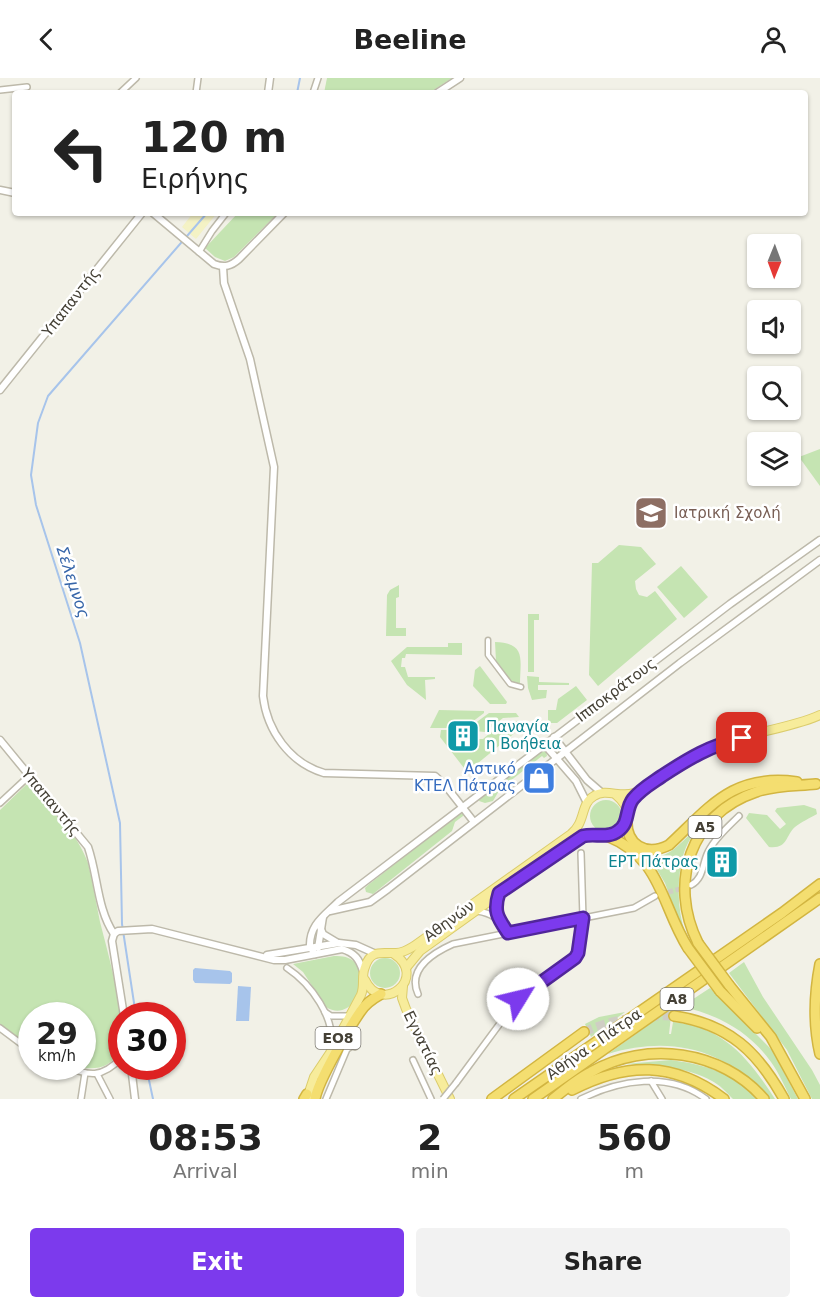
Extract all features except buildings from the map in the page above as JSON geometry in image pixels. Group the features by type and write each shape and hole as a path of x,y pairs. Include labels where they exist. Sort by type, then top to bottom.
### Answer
{"highway":[{"path":"626,814 627,832 631,840 645,849 660,849 669,845 721,796 740,787 777,780 818,785"},
{"name":"Α5","path":"805,1099 771,1037 724,988 698,944 688,919 684,886 692,851 705,828 719,813 747,795 775,788 818,785"},
{"path":"607,836 630,850 654,874 675,925 688,948 724,988"},
{"name":"Αθήνα - Πάτρα","path":"514,1099 782,913 820,884"},
{"name":"Αθήνα - Πάτρα","path":"533,1099 820,898"},
{"path":"820,964 814,999 820,1054"},
{"path":"308,1098 321,1082 360,1012 370,1001 381,994"},
{"path":"674,1016 710,1024 735,1039 762,1065 784,1099"},
{"path":"492,1099 584,1032"},
{"path":"553,1099 591,1071 645,1054 666,1053 703,1060 723,1068 749,1084 764,1099"},
{"path":"553,1099 592,1079 640,1069 680,1074 704,1085 724,1099"}],"main road":[{"path":"587,802 593,796 602,793 633,794 710,747 787,727 820,715"},
{"path":"584,816 587,826 596,834 607,836 618,832 626,814 643,789"},
{"path":"616,795 623,801 626,814"},
{"name":"Αθηνών","path":"376,954 382,952 394,954 414,946 571,834 584,816 587,802"},
{"name":"Αθηνών","path":"406,968 420,951 499,893 576,839 596,834"},
{"path":"376,954 368,961 363,971 365,980 373,991 389,994 403,986 406,977 404,962 394,954"},
{"name":"ΕΟ8","path":"308,1098 314,1077 350,1016 361,995 365,980"},
{"name":"Εγνατίας","path":"403,986 402,998 406,1009 450,1099"}],"street":[{"path":"123,90 136,78"},
{"path":"442,90 460,78"},
{"path":"0,90 27,87"},
{"name":"Υπαπαντής","path":"0,390 140,216"},
{"path":"157,216 214,264 223,267 239,259 281,216"},
{"path":"200,252 224,216"},
{"path":"223,267 224,284 252,367 274,467 263,696 269,722 288,751 324,773 435,776 445,785 474,822"},
{"name":"Ιπποκράτους","path":"310,947 316,922 329,911 544,744 745,593 820,540"},
{"name":"Ιπποκράτους","path":"329,911 370,902 726,628 820,560"},
{"path":"488,640 488,655 512,686 521,687"},
{"path":"554,737 587,780 602,793"},
{"name":"Υπαπαντής","path":"0,740 88,847 103,912 107,924 116,933"},
{"path":"544,744 576,781 587,802"},
{"path":"0,803 29,776"},
{"path":"691,885 700,878 708,852 715,841 739,816"},
{"path":"443,1099 518,999 575,958 578,953 583,918 581,853"},
{"path":"497,918 496,901 499,893"},
{"path":"418,994 415,986 418,969 436,953 462,942 634,908 656,896"},
{"path":"475,910 489,912 497,918 508,933"},
{"path":"315,954 323,916"},
{"path":"320,927 323,934 339,943"},
{"path":"122,1002 112,941 116,933 138,929 163,931 274,960 342,949 358,958 363,971"},
{"path":"257,955 275,955 339,943 356,945 376,954"},
{"path":"310,947 315,954"},
{"path":"287,968 300,977 324,1011 332,1034 330,1053"},
{"path":"324,1011 331,1016 350,1016"},
{"path":"0,1028 18,1042"},
{"path":"326,1099 347,1049 352,1046 356,1047"},
{"path":"412,1060 431,1099"},
{"path":"108,1070 97,1074 110,1099"},
{"path":"81,1099 84,1080"},
{"path":"132,1080 135,1099"},
{"path":"581,1099 607,1087 651,1081 679,1086 706,1099"},
{"path":"651,1081 662,1099"}],"green space":[{"path":"327,78 452,78 434,90 325,90"},
{"path":"235,216 275,216 234,257 225,261 215,257 205,248"},
{"path":"820,449 820,486 801,460 801,456"},
{"path":"619,545 641,547 656,564 635,581 636,589 639,595 647,597 655,591 677,619 598,686 589,675 592,563 598,563"},
{"path":"681,566 708,597 684,618 657,587"},
{"path":"399,585 399,597 396,598 396,628 406,628 406,636 386,636 387,595 390,590"},
{"path":"528,614 539,614 539,620 534,620 534,672 528,672"},
{"path":"495,642 512,646 520,654 520,685 513,684 496,661"},
{"path":"448,643 462,643 462,655 406,654 405,658 402,658 401,667 405,667 408,677 435,677 435,679 425,680 426,700 407,685 391,661 407,647 448,647"},
{"path":"480,666 507,702 506,704 490,704 473,686 475,670"},
{"path":"527,676 539,677 539,682 569,683 569,685 538,685 538,690 547,690 546,698 532,700"},
{"path":"576,686 587,700 557,723 551,723 548,720 548,710 556,710 558,699"},
{"path":"439,710 484,711 484,713 468,725 459,725 454,728 430,728"},
{"path":"489,713 516,713 519,717 503,718 485,732 474,731 474,724"},
{"path":"504,721 519,721 522,727 472,768 464,768 440,737 441,730 452,730 450,740 457,746 466,746 477,739 483,739"},
{"path":"543,749 546,750 547,756 544,758 542,756 500,789 493,801 485,803 479,801 480,798"},
{"path":"29,782 70,830 88,863 118,1002 108,1002 107,1065 96,1068 96,1002 18,1002 18,1038 0,1024 0,810"},
{"path":"606,800 617,805 622,816 617,827 606,832 595,827 590,816 595,805"},
{"path":"804,805 816,809 817,814 795,827 780,846 769,847 746,818 749,813 767,815 780,829 786,824 775,811 777,808"},
{"path":"459,814 463,816 455,822 452,831 373,894 366,892 365,888 368,885"},
{"path":"698,827 684,853 679,876 680,913 686,934 684,935 665,883 656,868 643,855 652,857 666,854"},
{"path":"334,956 349,958 358,966 361,976 356,999 348,1007 338,1011 326,1007 303,972 293,964"},
{"path":"385,958 396,962 400,973 396,984 385,988 374,984 370,973 374,962"},
{"path":"744,962 763,997 812,1070 820,1085 820,1099 812,1099 787,1050 729,973"},
{"path":"710,988 772,1050 798,1099 791,1099 763,1051 743,1033 719,1019 681,1007"},
{"path":"672,1008 669,1034 671,1034 673,1022 707,1030 721,1038 756,1071 775,1099 769,1099 734,1068 696,1051 654,1046 631,1048 608,1054"},
{"path":"625,1012 591,1037 585,1024 599,1017"},
{"path":"671,1060 719,1072 761,1099 733,1099 715,1083 691,1072 625,1064"}],"sand":[{"path":"191,216 215,216 196,239 182,227"}],"water":[{"path":"195,968 230,971 232,982 230,984 195,983 193,970"},
{"path":"238,986 251,987 249,1021 236,1021"}],"waterway":[{"name":"Σέλεμνος","path":"298,90 300,78"},
{"name":"Σέλεμνος","path":"134,1002 122,924 120,823 80,643 36,505 31,475 38,423 48,396 204,216"},
{"name":"Σέλεμνος","path":"149,1080 153,1099"}],"tunnel":[{"path":"661,894 687,887"},
{"path":"584,1032 628,1019 674,1016"}],"place":[{"name":"Ιατρική Σχολή","path":"651,513"},
{"name":"Παναγία η Βοήθεια","path":"463,736"},
{"name":"Αστικό ΚΤΕΛ Πάτρας","path":"539,778"},
{"name":"ΕΡΤ Πάτρας","path":"722,862"}],"route":[{"path":"518,999 575,958 578,953 583,918 508,933 497,918 496,901 499,893 583,836 589,834 607,836 618,832 627,819 626,809 643,789 699,753 716,745 742,738"}]}
